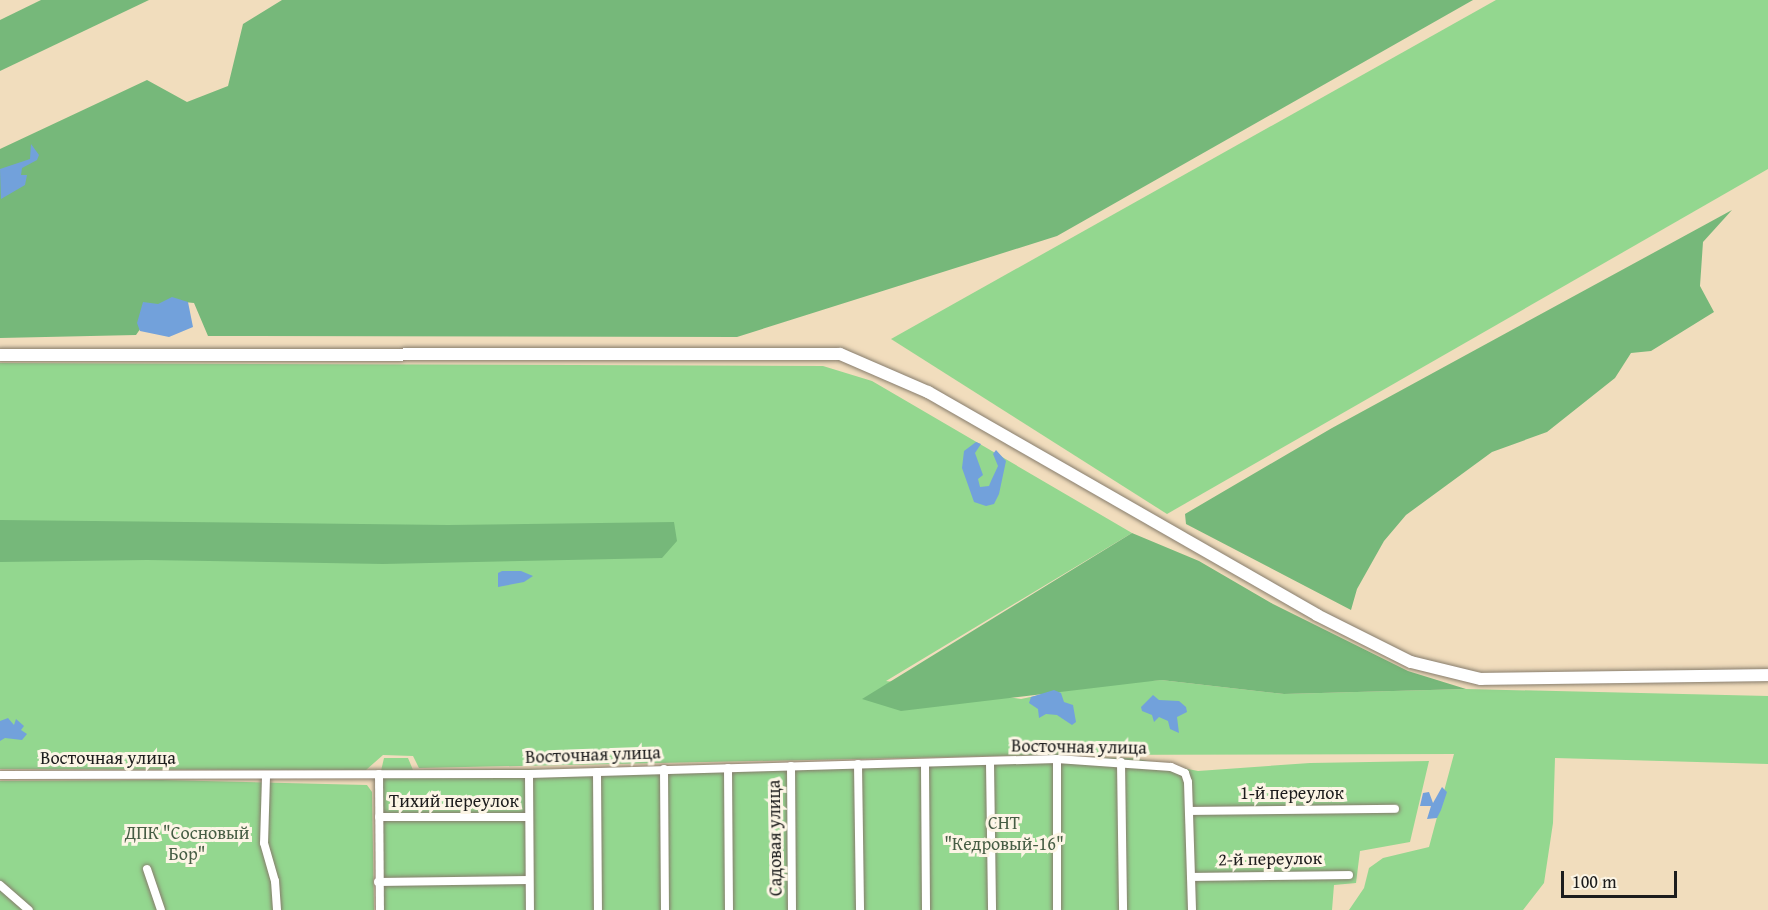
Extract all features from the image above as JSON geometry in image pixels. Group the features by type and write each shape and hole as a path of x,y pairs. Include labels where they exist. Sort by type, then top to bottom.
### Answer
{"street":[{"path":"0,355 840,354 928,392 1307,610 1411,662 1481,679 1503,680 1768,675"},
{"path":"1057,759 1057,910"},
{"name":"Восточная улица","path":"0,775 266,777 529,774 858,764 925,765 1057,759 1171,767 1185,773 1190,811"},
{"path":"1121,762 1123,910"},
{"path":"990,763 992,910"},
{"path":"858,764 860,910"},
{"path":"925,765 926,910"},
{"name":"Садовая улица","path":"791,766 792,910"},
{"path":"728,768 729,910"},
{"path":"664,769 665,910"},
{"path":"597,772 598,910"},
{"path":"379,774 380,910"},
{"path":"529,774 530,910"},
{"path":"266,777 264,843 276,881 277,910"},
{"name":"1-й переулок","path":"1190,811 1395,809"},
{"path":"1190,811 1192,910"},
{"name":"Тихий переулок","path":"379,818 528,817"},
{"path":"147,869 161,910"},
{"name":"2-й переулок","path":"1191,877 1349,875"},
{"path":"378,882 529,880"},
{"path":"0,885 30,910"}],"green space":[{"path":"41,0 149,0 0,71 0,20"},
{"path":"282,0 1473,0 1057,236 737,337 208,336 194,303 174,301 152,312 136,335 0,338 0,149 147,80 187,102 228,86 243,24"},
{"path":"1496,0 1768,0 1768,169 1167,514 891,339"},
{"path":"1732,210 1703,242 1700,286 1714,312 1651,351 1631,353 1615,378 1547,432 1492,452 1406,515 1384,541 1357,589 1351,610 1186,524 1185,514 1332,428"},
{"path":"0,363 823,366 872,381 1132,533 886,681 1021,699 1088,685 1161,680 1284,694 1466,689 1768,696 1768,764 1555,758 1553,823 1544,883 1523,910 1349,910 1364,888 1369,868 1383,858 1429,847 1454,754 1046,755 419,768 413,756 383,755 366,770 0,769"},
{"path":"0,520 448,525 674,522 677,541 662,558 383,564 147,560 0,562"},
{"path":"1132,533 1199,561 1273,604 1408,671 1466,689 1284,694 1161,680 901,711 862,699"},
{"name":"СНТ \"Кедровый-16\"","path":"1052,757 1133,758 1198,771 1310,763 1429,761 1410,842 1360,851 1356,883 1334,885 1332,910 382,910 381,771 384,758 408,758 413,770 594,769"},
{"name":"ДПК \"Сосновый Бор\"","path":"162,780 367,785 372,792 374,910 0,910 0,781"}],"water":[{"path":"31,144 39,155 37,160 22,168 21,175 27,175 25,185 1,199 0,169 30,159"},
{"path":"172,297 188,302 193,327 169,337 140,331 137,323 143,302 158,304"},
{"path":"976,442 981,444 975,453 983,475 978,479 980,487 989,486 998,466 993,454 996,450 1006,461 999,494 994,504 986,506 974,502 962,468 964,451"},
{"path":"521,571 533,576 524,582 498,587 498,573"},
{"path":"1054,690 1061,693 1064,702 1073,705 1076,722 1072,725 1057,715 1046,714 1039,718 1038,709 1029,703 1031,697"},
{"path":"1153,695 1159,700 1179,701 1186,707 1187,712 1177,717 1179,733 1170,729 1168,721 1159,717 1154,722 1152,715 1142,711 1141,707"},
{"path":"8,718 14,725 16,719 24,726 21,730 27,734 22,740 5,738 0,741 0,721"},
{"path":"82,754 94,759 112,759 90,763 49,761 58,755"},
{"path":"1442,787 1447,792 1441,810 1437,818 1427,819 1431,806 1420,806 1423,793 1429,792 1433,803"}]}
